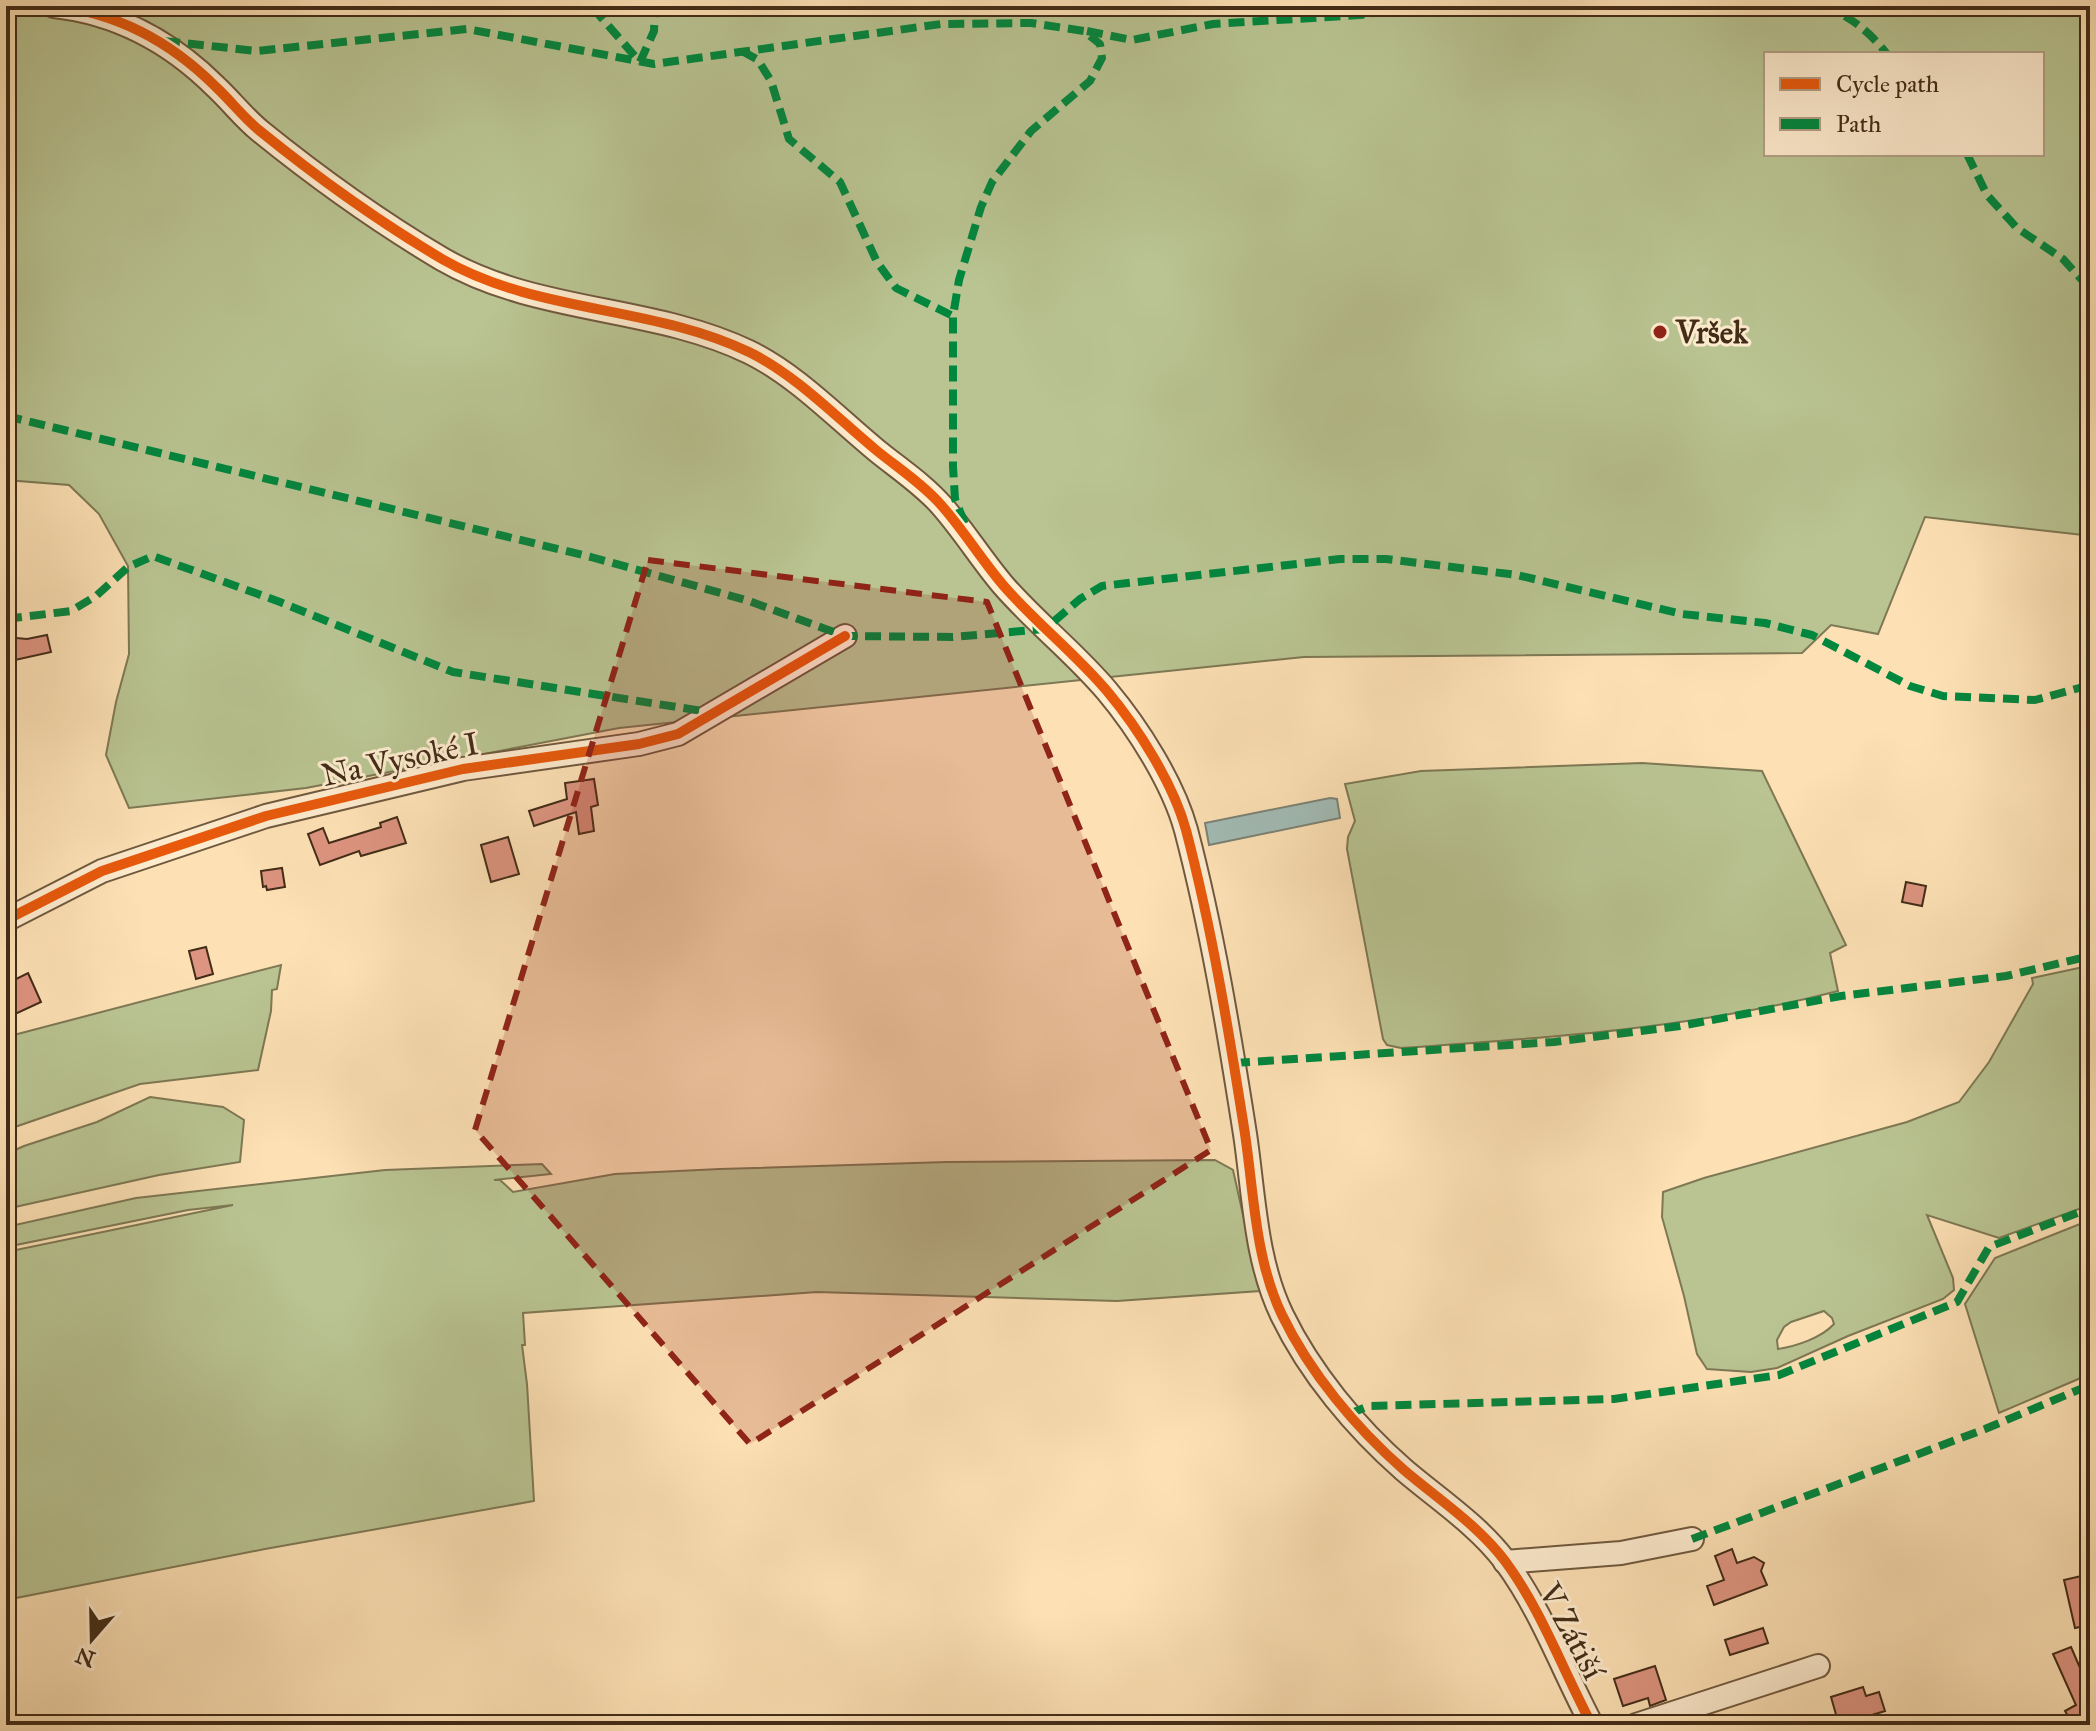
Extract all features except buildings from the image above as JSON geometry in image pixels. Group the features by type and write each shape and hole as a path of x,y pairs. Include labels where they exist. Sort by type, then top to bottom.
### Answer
{"street":[{"path":"54,6 86,9 126,23 161,41 214,84 250,123 324,183 446,261 497,285 541,299 598,307 670,325 748,352 782,372 939,501 1003,584 1105,689 1173,794 1192,854 1234,1063 1262,1256 1272,1291 1287,1324 1349,1414 1397,1464 1469,1524 1505,1562"},
{"name":"Na Vysoké I","path":"6,920 102,871 266,816 463,769 639,744 678,734 845,636"},
{"name":"V Zátiší","path":"1592,1725 1548,1635 1505,1562 1621,1553 1692,1539"},
{"path":"1636,1725 1818,1666"}],"highlighted area":[{"path":"648,560 987,602 1211,1150 750,1444 475,1130"}],"green space":[{"path":"6,6 2090,6 2090,534 1925,517 1878,634 1831,625 1802,653 1304,657 619,728 306,788 129,808 106,755 129,654 128,566 99,514 69,485 6,480"},
{"path":"1642,763 1762,771 1846,945 1830,953 1838,991 1730,1014 1621,1030 1401,1048 1387,1045 1383,1039 1347,849 1355,821 1345,784 1421,771"},
{"path":"281,965 277,989 272,990 271,1011 258,1070 140,1084 6,1130 6,1037"},
{"path":"2088,966 2090,1205 1999,1238 1927,1215 1953,1278 1954,1290 1943,1299 1777,1368 1751,1372 1707,1369 1697,1354 1662,1217 1663,1192 1907,1122 1959,1102 1989,1062 2033,984 2032,978","holes":["1824,1311 1834,1324 1816,1337 1778,1349 1777,1340 1784,1327 1791,1322"]},
{"path":"150,1097 223,1107 244,1120 240,1162 159,1175 6,1209 6,1154 97,1122"},
{"path":"1215,1160 1233,1170 1260,1291 1117,1301 817,1292 523,1313 525,1345 522,1345 534,1501 6,1600 6,1252 233,1205 188,1210 6,1247 6,1227 136,1198 385,1170 542,1164 551,1174 494,1180 500,1180 513,1192 615,1174 720,1169 947,1162"},
{"path":"2090,1220 2090,1374 1999,1413 1965,1304 1995,1258"}],"water":[{"path":"1337,799 1340,818 1209,845 1205,823"}],"marked path":[{"path":"595,6 599,15 640,62"},
{"path":"640,62 654,31 655,6"},
{"path":"1087,31 1132,40 1213,24 1360,15 1428,6"},
{"path":"1823,6 1858,25 1885,52"},
{"path":"164,41 257,51 467,29 654,64 941,24 1031,23 1084,31 1100,44 1102,58 1090,81 1031,131 992,182 981,207 959,280 953,316 953,467 955,499 965,524"},
{"path":"742,51 758,60 771,81 789,139 840,182 877,262 896,288 953,316"},
{"path":"1968,156 1987,195 2017,228 2063,259 2090,289"},
{"path":"6,416 591,557 746,600 845,636 953,637 1045,629 1080,599 1102,586 1340,559 1386,559 1517,575 1682,614 1765,623 1812,635 1910,686 1943,696 2035,700 2090,685"},
{"path":"6,619 71,611 96,596 128,567 153,556 280,602 453,672 715,713"},
{"path":"1234,1063 1554,1042 1680,1026 1841,996 2006,976 2090,956"},
{"path":"1349,1414 1369,1406 1614,1399 1779,1375 1957,1302 1989,1247 2090,1208"},
{"path":"1692,1539 1985,1429 2090,1385"}],"cycle path":[{"path":"54,6 100,15 162,43 199,71 254,126 304,165 372,214 442,259 478,277 555,300 673,325 712,337 766,361 815,397 935,498 1003,585 1095,677 1119,706 1173,794 1186,830 1212,943 1266,1272 1293,1337 1320,1378 1369,1436 1404,1470 1470,1524 1505,1561 1541,1621 1592,1725"},
{"path":"6,920 102,871 266,816 463,769 639,744 678,734 845,636"}],"place":[{"name":"Vršek","path":"1660,332"}]}
